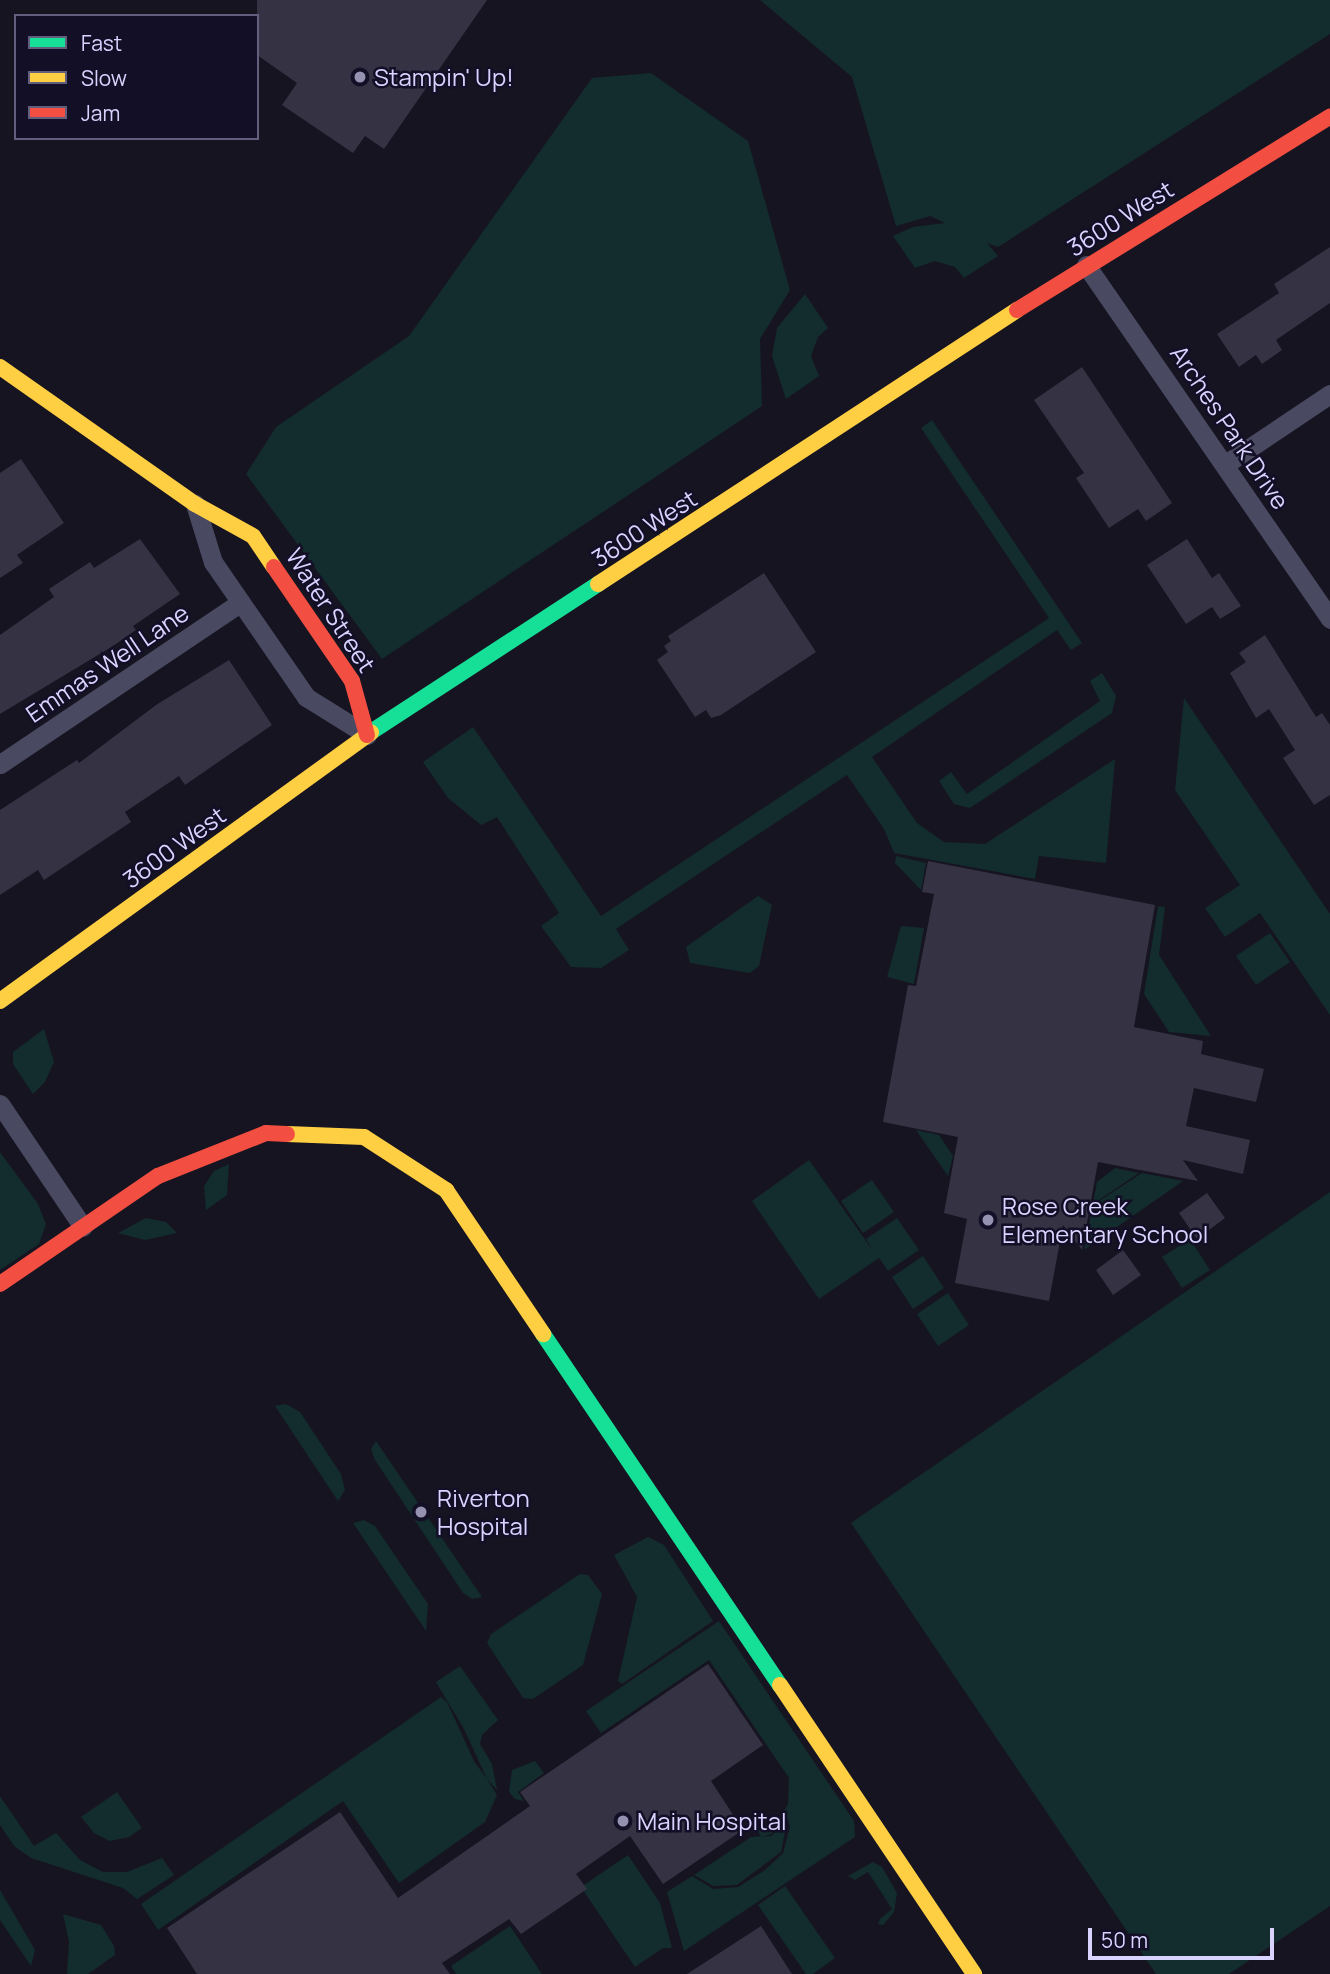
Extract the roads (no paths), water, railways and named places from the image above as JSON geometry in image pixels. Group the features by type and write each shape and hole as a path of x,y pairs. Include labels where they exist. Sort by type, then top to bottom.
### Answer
{"street":[{"name":"3600 West","path":"0,1002 367,735 1086,265 1330,117"},
{"name":"Arches Park Drive","path":"1086,265 1227,463 1330,619"},
{"name":"Water Street","path":"2,372 195,504 253,536 352,681 367,735"},
{"path":"1227,463 1330,394"},
{"path":"195,504 214,562 306,697 367,735"},
{"name":"Emmas Well Lane","path":"0,764 241,602"},
{"path":"0,1104 83,1227"},
{"path":"0,1284 158,1176 266,1133 364,1137 446,1189 974,1974"}],"place":[{"name":"Stampin' Up!","path":"360,77"},
{"name":"Rose Creek Elementary School","path":"988,1220"},
{"name":"Riverton Hospital","path":"421,1512"},
{"name":"Main Hospital","path":"623,1821"}]}
